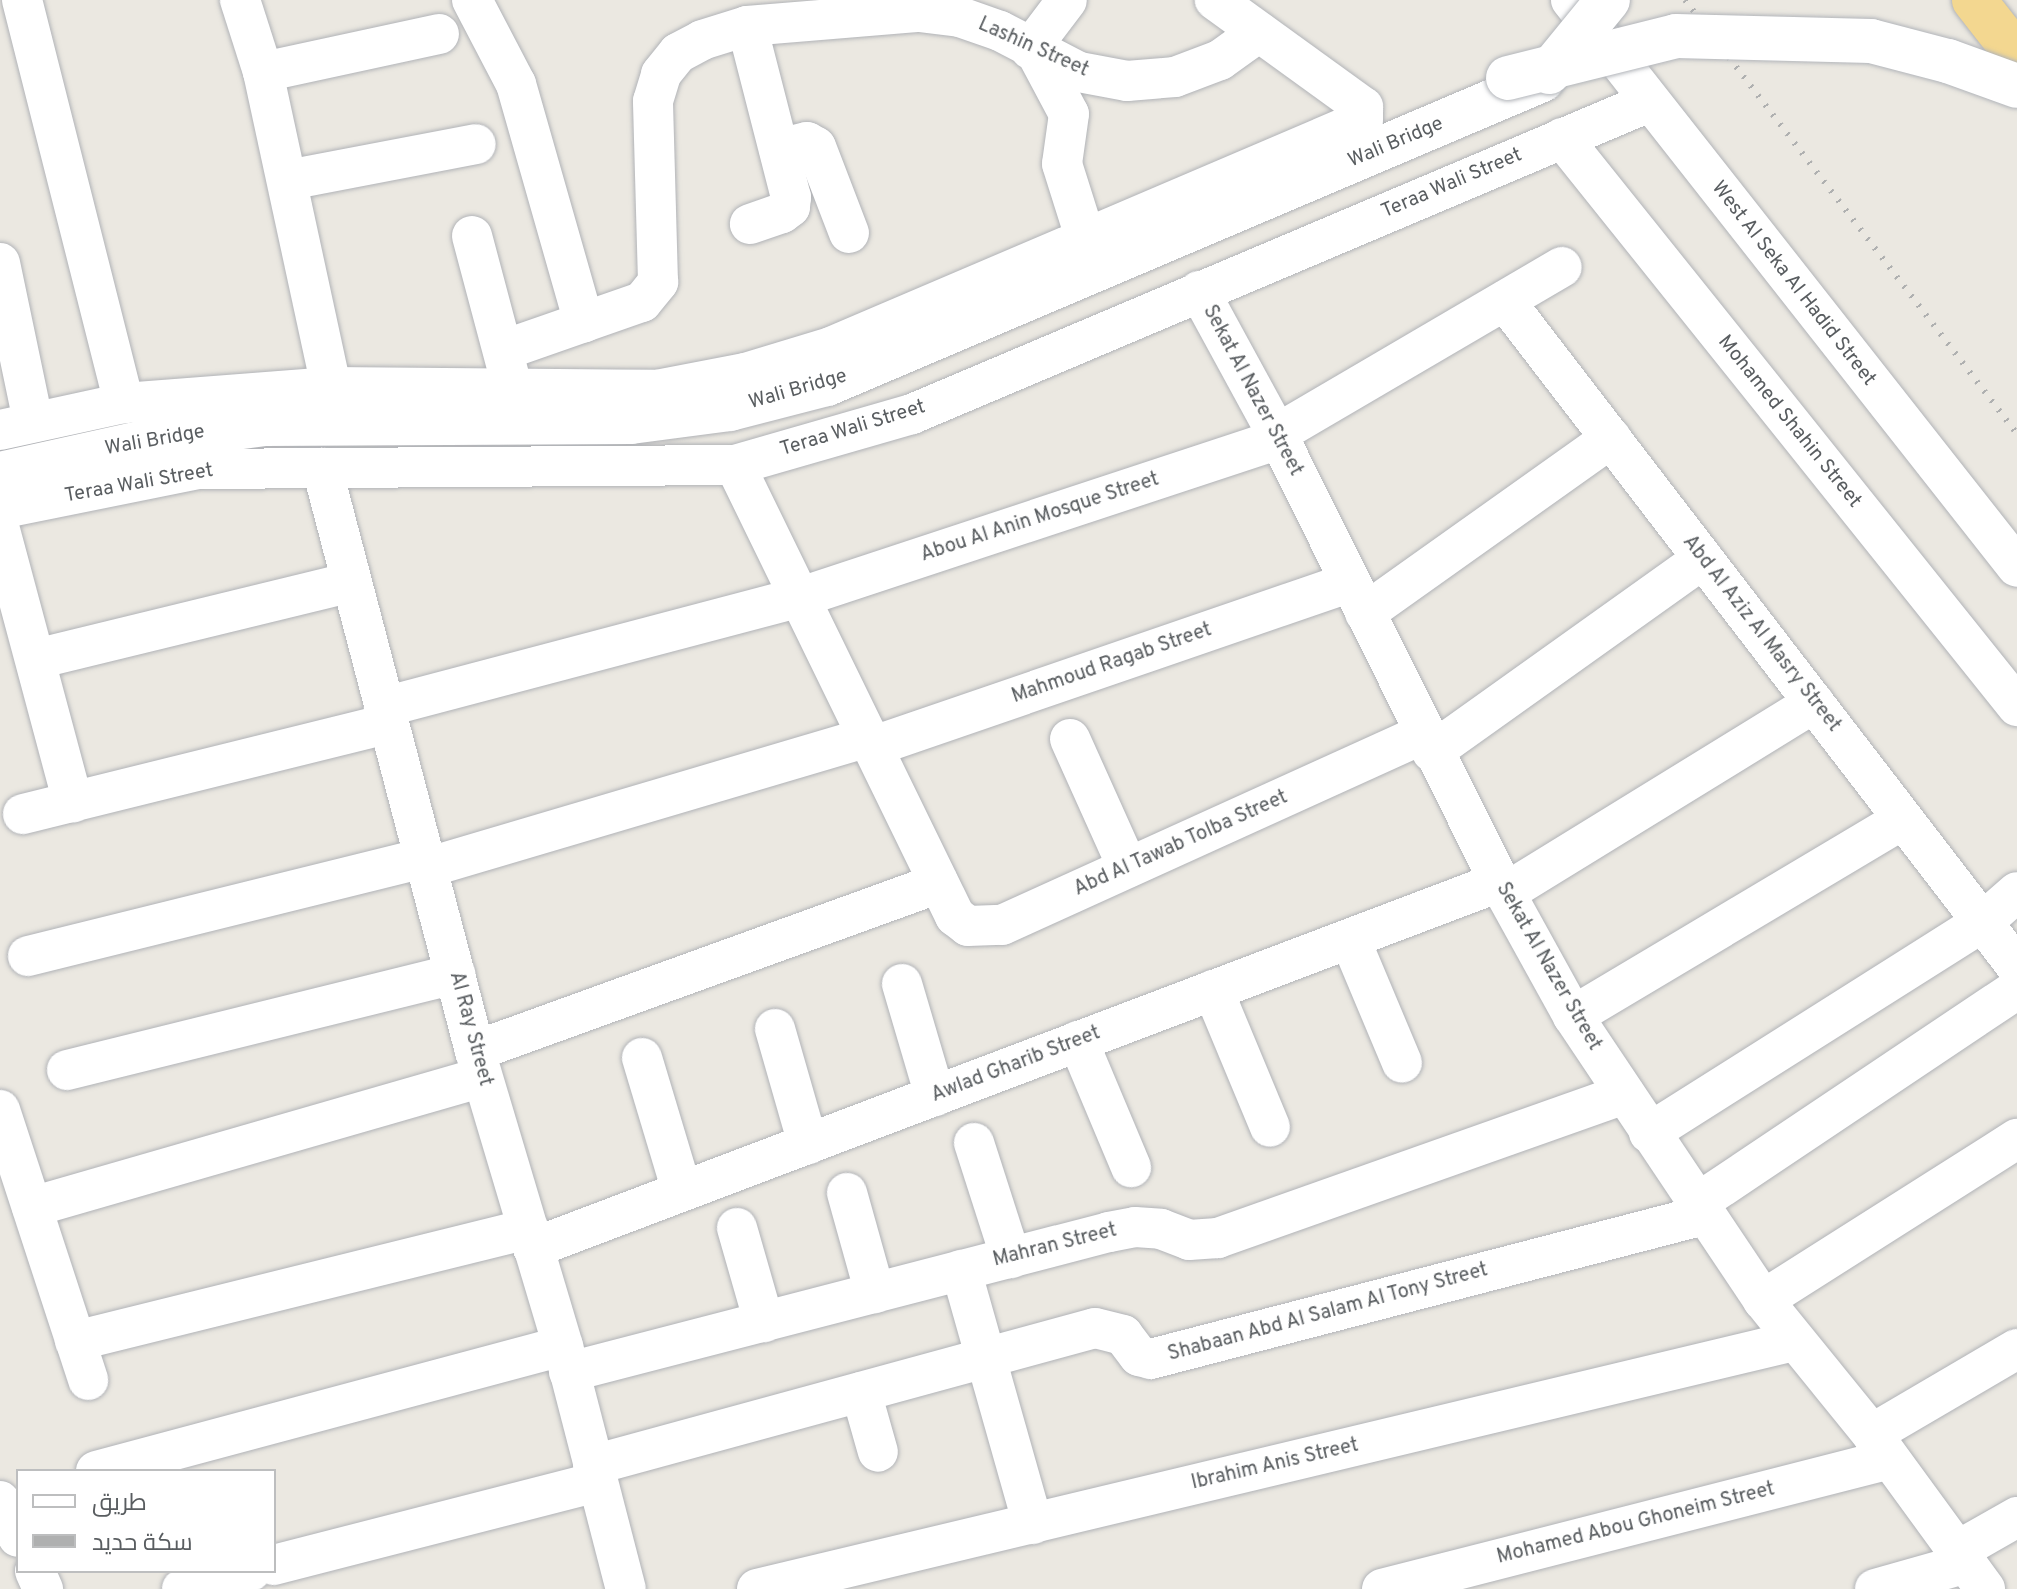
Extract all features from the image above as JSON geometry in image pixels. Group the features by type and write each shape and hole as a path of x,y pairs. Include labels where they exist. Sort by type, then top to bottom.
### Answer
{"highway":[{"path":"1974,0 2017,55"}],"main road":[{"name":"Wali Bridge","path":"1525,79 1572,0"},
{"name":"Wali Bridge","path":"1525,79 1608,0"},
{"name":"Wali Bridge","path":"0,471 167,437 265,424 631,422 730,409 800,391 921,348 1525,79 1676,36 1871,41 1948,61 2017,86"},
{"name":"Wali Bridge","path":"1525,79 1678,55 1868,60 2017,107"}],"street":[{"path":"22,0 124,403"},
{"path":"240,0 263,72 331,387"},
{"path":"472,0 516,84 584,323"},
{"path":"1067,0 1033,50 1069,114 1062,164 1086,240"},
{"path":"0,263 16,426 124,403 331,387 657,390 745,373 831,347 1357,125 1365,114 1363,107 1215,0"},
{"name":"West Al Seka Al Hadid Street","path":"1572,0 1649,102 2017,567"},
{"name":"Lashin Street","path":"504,350 642,302 658,282 653,101 661,74 678,53 742,19 919,12 960,17 1079,72 1127,81 1163,78 1220,60 1259,32"},
{"path":"742,19 779,149 790,207 750,224"},
{"path":"263,72 439,34"},
{"name":"Teraa Wali Street","path":"0,509 199,469 735,465 912,414 1649,102"},
{"name":"Mohamed Shahin Street","path":"1562,138 2017,706"},
{"path":"779,149 807,142 816,147 849,233"},
{"path":"288,180 476,144"},
{"path":"472,236 513,388"},
{"name":"Abou Al Anin Mosque Street","path":"23,814 386,716 801,597 1278,437 1562,267"},
{"name":"Sekat Al Nazer Street","path":"1199,291 1278,437 1502,887 1573,1016 1763,1300 1881,1446 1971,1567"},
{"name":"Abd Al Aziz Al Masry Street","path":"1505,301 2017,967"},
{"name":"Mahmoud Ragab Street","path":"28,956 425,863 871,742 1358,598 1611,438"},
{"path":"32,1207 479,1064 943,892 735,465"},
{"name":"Al Ray Street","path":"322,468 479,1064 566,1359 626,1589"},
{"path":"0,530 73,802"},
{"name":"Abd Al Tawab Tolba Street","path":"943,892 955,916 985,929 1428,743 1703,559"},
{"path":"36,659 351,582"},
{"name":"Awlad Gharib Street","path":"75,1341 530,1238 682,1191 1350,939 1502,887 1814,703"},
{"path":"1070,739 1128,868"},
{"path":"1573,1016 1903,819"},
{"path":"1649,1133 1983,922 2017,892"},
{"path":"1350,939 1402,1063"},
{"path":"67,1070 455,974"},
{"path":"902,984 935,1096"},
{"path":"1700,1209 2017,989"},
{"path":"1213,990 1270,1127"},
{"path":"775,1029 808,1144"},
{"path":"1078,1041 1131,1167"},
{"path":"642,1058 682,1191"},
{"name":"Mahran Street","path":"104,1469 566,1359 764,1322 1135,1227 1161,1229 1189,1240 1218,1238 1624,1094"},
{"path":"0,1110 88,1380"},
{"path":"1763,1300 2017,1139"},
{"path":"974,1143 1011,1258"},
{"path":"847,1193 875,1293"},
{"name":"Shabaan Abd Al Salam Al Tony Street","path":"276,1568 861,1392 986,1358 1110,1327 1123,1335 1139,1356 1151,1359 1700,1209"},
{"path":"737,1228 764,1322"},
{"path":"961,1270 1033,1524"},
{"name":"Ibrahim Anis Street","path":"757,1589 1794,1341"},
{"name":"Mohamed Abou Ghoneim Street","path":"1382,1589 1881,1446 2017,1349"},
{"path":"861,1392 878,1452"},
{"path":"0,1499 16,1533"},
{"path":"1875,1589 1971,1567 2017,1517"},
{"name":"Shabaan Abd Al Salam Al Tony Street","path":"182,1589 255,1574"}],"railway":[{"path":"1685,0 2017,434"}]}
